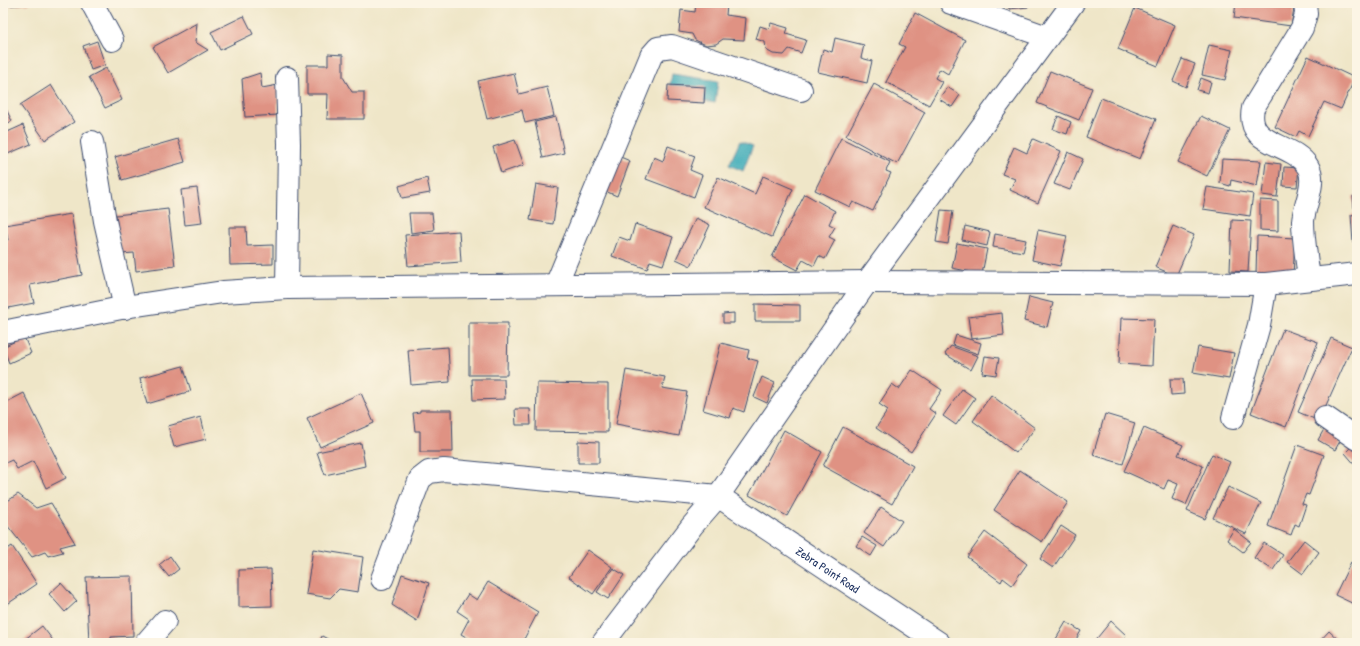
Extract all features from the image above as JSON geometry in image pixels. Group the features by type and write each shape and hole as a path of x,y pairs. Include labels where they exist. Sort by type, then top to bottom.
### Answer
{"street":[{"path":"92,3 112,40"},
{"path":"951,3 1048,37"},
{"path":"603,643 692,526 718,496 867,282 1073,3"},
{"path":"1305,3 1306,14 1302,28 1253,108 1251,119 1253,128 1261,136 1303,160 1309,168 1311,180 1303,221 1309,279"},
{"path":"556,285 651,56 658,48 672,46 801,90"},
{"path":"287,78 289,144 287,288"},
{"path":"92,142 105,221 125,308"},
{"path":"3,332 125,308 223,292 287,288 867,282 1266,284 1357,274"},
{"path":"1232,418 1260,325 1266,284"},
{"path":"1325,417 1357,438"},
{"path":"382,579 420,479 429,472 444,470 718,496"},
{"name":"Zebra Point Road","path":"718,496 939,643"},
{"path":"146,643 165,620"}],"water":[{"path":"672,74 718,81 715,103 668,95"},
{"path":"740,141 753,146 743,171 729,165"}],"building":[{"path":"3,3 29,3 29,4 3,6"},
{"path":"696,3 727,5 726,15 746,18 744,40 723,39 716,44 706,45 695,40 692,34 679,32 681,10 695,12"},
{"path":"1009,3 1028,3 1028,7 1009,9"},
{"path":"1236,3 1295,3 1291,26 1234,18"},
{"path":"1135,8 1175,25 1158,66 1118,49"},
{"path":"915,13 965,40 948,74 940,69 935,78 942,82 929,105 886,82 905,47 899,44"},
{"path":"244,16 253,34 220,50 211,32"},
{"path":"197,23 195,42 208,50 168,73 153,47"},
{"path":"771,23 788,28 786,34 806,40 801,53 789,49 784,55 773,54 766,50 765,42 756,39 760,26 769,29"},
{"path":"835,38 864,45 861,58 872,61 867,83 818,72 823,49 832,52"},
{"path":"97,41 105,65 91,70 83,46"},
{"path":"1209,45 1232,50 1225,80 1202,75"},
{"path":"328,54 343,55 343,77 352,92 364,92 364,119 327,119 328,94 307,94 307,65 328,65"},
{"path":"1308,56 1355,78 1341,109 1324,102 1308,136 1299,131 1296,137 1275,127"},
{"path":"1182,59 1195,64 1186,87 1173,81"},
{"path":"106,68 122,100 105,108 89,77"},
{"path":"1050,71 1092,88 1079,120 1037,103"},
{"path":"260,73 262,88 278,85 278,115 245,117 242,79"},
{"path":"514,73 519,94 547,87 554,116 525,123 522,110 487,119 478,81"},
{"path":"1201,78 1211,82 1208,93 1197,90"},
{"path":"874,84 925,112 897,164 846,136"},
{"path":"51,85 74,122 45,140 20,105"},
{"path":"668,85 705,87 704,103 667,101"},
{"path":"947,87 960,95 952,107 939,99"},
{"path":"1101,98 1156,119 1140,159 1086,137"},
{"path":"3,103 12,121 3,126"},
{"path":"1058,116 1071,122 1067,134 1053,129"},
{"path":"1201,116 1230,130 1207,176 1178,162"},
{"path":"556,117 564,153 543,158 535,122"},
{"path":"23,125 31,144 3,156 3,134"},
{"path":"841,138 890,162 886,171 891,173 873,211 853,202 850,207 815,190"},
{"path":"178,139 185,162 122,180 115,157"},
{"path":"1033,139 1061,151 1038,203 1010,190 1015,179 1002,174 1014,147 1027,153"},
{"path":"515,140 524,165 501,173 493,147"},
{"path":"668,146 695,156 690,170 702,175 694,197 646,179 654,157 663,161"},
{"path":"1068,152 1083,159 1070,190 1054,184"},
{"path":"618,156 630,161 617,196 605,191"},
{"path":"1222,159 1261,161 1257,186 1231,180 1230,186 1220,183"},
{"path":"1266,162 1281,164 1277,197 1262,195"},
{"path":"1284,167 1299,168 1297,187 1283,186"},
{"path":"763,176 793,189 772,237 704,207 718,177 755,194"},
{"path":"427,178 430,193 402,198 399,186"},
{"path":"536,184 558,188 553,224 530,220"},
{"path":"1207,187 1253,194 1250,216 1203,209"},
{"path":"197,188 202,223 185,225 181,190"},
{"path":"805,194 835,211 829,224 835,227 829,237 835,240 825,259 819,256 814,266 803,260 797,270 772,257"},
{"path":"1353,196 1357,196 1357,208 1354,208"},
{"path":"1260,200 1278,201 1278,231 1260,230"},
{"path":"168,209 175,266 136,271 134,253 121,254 116,215"},
{"path":"941,210 953,211 948,244 936,242"},
{"path":"409,213 432,213 434,230 411,233"},
{"path":"71,214 82,275 30,285 34,303 3,309 3,241 8,240 5,225"},
{"path":"1357,214 1357,243 1353,243 1351,215"},
{"path":"696,218 710,225 691,266 676,259"},
{"path":"1232,220 1251,221 1248,272 1230,271"},
{"path":"635,224 673,237 663,265 650,261 647,269 612,256 619,237 630,241"},
{"path":"965,226 990,232 987,246 962,240"},
{"path":"1173,226 1194,235 1176,276 1155,267"},
{"path":"229,227 246,227 247,246 273,245 273,264 230,265"},
{"path":"1038,230 1067,236 1060,266 1032,260"},
{"path":"459,231 461,262 408,266 405,235"},
{"path":"995,234 1026,240 1023,252 993,247"},
{"path":"1257,236 1295,238 1293,276 1256,274"},
{"path":"957,243 987,249 982,274 952,268"},
{"path":"1029,297 1053,303 1047,327 1024,321"},
{"path":"755,304 800,305 800,321 755,321"},
{"path":"734,313 734,323 723,323 723,314"},
{"path":"1002,313 1004,335 971,339 968,317"},
{"path":"1121,318 1154,319 1152,366 1119,364"},
{"path":"469,323 508,323 507,375 469,375"},
{"path":"1283,329 1318,342 1286,427 1251,413"},
{"path":"956,335 981,343 978,354 953,345"},
{"path":"24,337 31,353 9,363 3,347"},
{"path":"1331,338 1352,347 1319,421 1298,412"},
{"path":"721,343 749,350 747,358 758,361 744,412 733,408 730,418 703,410"},
{"path":"951,346 978,356 971,370 945,354"},
{"path":"448,347 450,382 411,385 408,350"},
{"path":"1198,347 1234,353 1229,379 1193,373"},
{"path":"985,356 999,358 996,375 982,373"},
{"path":"183,366 191,391 147,404 140,378"},
{"path":"626,370 665,377 662,388 687,392 679,436 616,424"},
{"path":"912,370 942,390 929,409 936,414 911,452 876,428 888,410 879,404 892,384 899,389"},
{"path":"762,377 775,383 767,403 754,397"},
{"path":"472,379 504,379 505,399 473,400"},
{"path":"1170,379 1183,379 1184,394 1171,395"},
{"path":"537,383 608,384 608,432 536,431"},
{"path":"962,389 975,398 956,425 943,416"},
{"path":"24,393 66,478 46,488 33,461 17,469 12,460 3,464 3,404"},
{"path":"361,393 374,423 320,447 307,418"},
{"path":"991,395 1035,428 1016,453 973,421"},
{"path":"515,409 530,409 531,425 516,425"},
{"path":"420,410 452,410 453,452 420,452 420,431 415,431 413,413 420,412"},
{"path":"1105,414 1135,423 1123,464 1093,455"},
{"path":"201,417 206,439 174,447 168,426"},
{"path":"1327,424 1344,434 1335,450 1318,440"},
{"path":"843,427 913,466 892,504 823,466"},
{"path":"1144,428 1183,445 1178,455 1203,466 1186,505 1172,499 1178,484 1168,480 1164,489 1124,471"},
{"path":"784,430 822,452 787,516 749,495"},
{"path":"578,441 599,442 599,463 578,463"},
{"path":"1356,442 1357,443 1357,467 1345,453"},
{"path":"361,443 365,466 325,475 317,452"},
{"path":"1297,445 1324,455 1309,495 1306,494 1302,504 1306,505 1299,526 1295,524 1291,535 1268,526"},
{"path":"1212,454 1230,462 1205,519 1187,511"},
{"path":"1020,470 1068,502 1042,542 994,510"},
{"path":"1228,487 1261,503 1246,534 1213,518"},
{"path":"18,494 36,508 51,503 75,543 60,547 63,552 48,556 45,552 32,557 3,520 3,504"},
{"path":"1357,506 1357,516 1353,513"},
{"path":"881,507 902,521 884,547 864,533"},
{"path":"1061,526 1075,535 1053,568 1040,559"},
{"path":"1234,529 1251,542 1243,552 1227,540"},
{"path":"985,532 1027,564 1012,585 1003,578 1001,582 967,557"},
{"path":"862,537 877,546 871,556 856,546"},
{"path":"1304,540 1319,552 1303,574 1287,562"},
{"path":"1264,543 1283,555 1273,570 1254,558"},
{"path":"12,546 37,584 3,607 3,552"},
{"path":"313,549 363,557 358,592 339,589 330,598 306,594"},
{"path":"588,550 612,567 593,594 569,577"},
{"path":"170,556 179,569 169,577 159,565"},
{"path":"1351,562 1357,565 1356,605 1335,595"},
{"path":"613,568 624,575 608,599 597,592"},
{"path":"271,569 272,606 239,607 239,570"},
{"path":"402,574 429,583 417,621 392,605"},
{"path":"132,576 133,636 111,637 111,643 89,643 86,577"},
{"path":"488,582 538,612 522,643 476,643 461,634 469,619 457,611 468,594 477,600"},
{"path":"61,583 77,601 65,612 49,594"},
{"path":"1111,621 1126,635 1122,640 1126,643 1093,643"},
{"path":"1066,622 1081,631 1074,643 1064,643 1056,639"},
{"path":"42,626 55,643 20,643"},
{"path":"1329,631 1342,643 1318,643"},
{"path":"322,636 335,643 319,643"}]}
